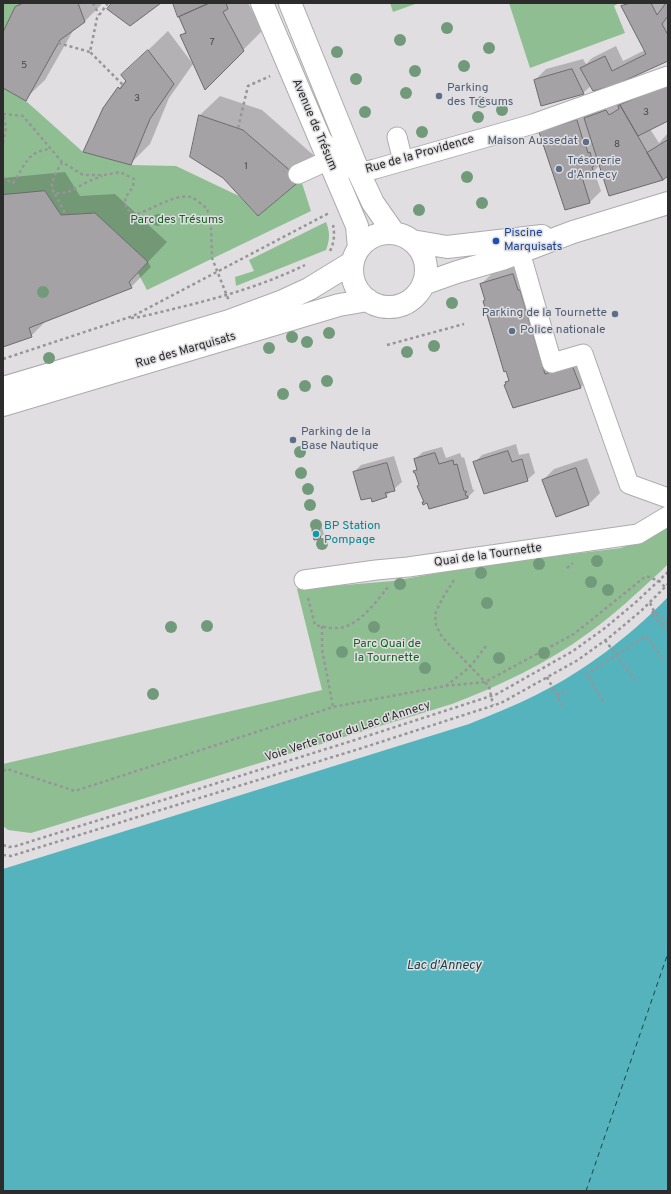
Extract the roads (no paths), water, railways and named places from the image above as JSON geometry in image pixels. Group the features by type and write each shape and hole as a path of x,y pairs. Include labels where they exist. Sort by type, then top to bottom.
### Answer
{"main road":[{"name":"Avenue de Trésum","path":"262,3 357,226 356,255"},
{"name":"Avenue de Trésum","path":"290,3 359,173 373,203 403,237"},
{"path":"423,284 520,252 573,232 668,202"},
{"path":"403,237 418,246 425,260 426,268 423,284 411,299 401,304 385,306 368,300 358,290 355,284 352,269 356,255 369,239 375,236 388,233 447,247 573,232"},
{"name":"Rue des Marquisats","path":"3,388 229,321 283,301 309,289 356,255"},
{"name":"Rue des Marquisats","path":"3,405 339,305 368,300"}],"street":[{"name":"Rue de la Providence","path":"320,138 340,161 359,173 524,126 668,76"},
{"path":"397,137 403,161"},
{"path":"298,174 329,160"},
{"path":"520,252 552,363 583,354 629,484 668,498"},
{"name":"Quai de la Tournette","path":"304,580 402,568 638,534 666,519 668,516"}],"water":[{"name":"Lac d'Annecy","path":"668,597 668,1191 3,1191 3,869 469,724 511,707 536,695 589,664 622,639"}],"place":[{"name":"Parking des Trésums","path":"439,96"},
{"name":"Maison Aussedat","path":"586,142"},
{"name":"Trésorerie d'Annecy","path":"559,169"},
{"name":"Piscine Marquisats","path":"496,241"},
{"name":"Parking de la Tournette","path":"615,314"},
{"name":"Police nationale","path":"512,331"},
{"name":"Parking de la Base Nautique","path":"293,440"},
{"name":"BP Station Pompage","path":"316,534"}],"park label":[{"name":"Parc des Trésums","path":"177,221"},
{"name":"Parc Quai de la Tournette","path":"387,652"}]}
